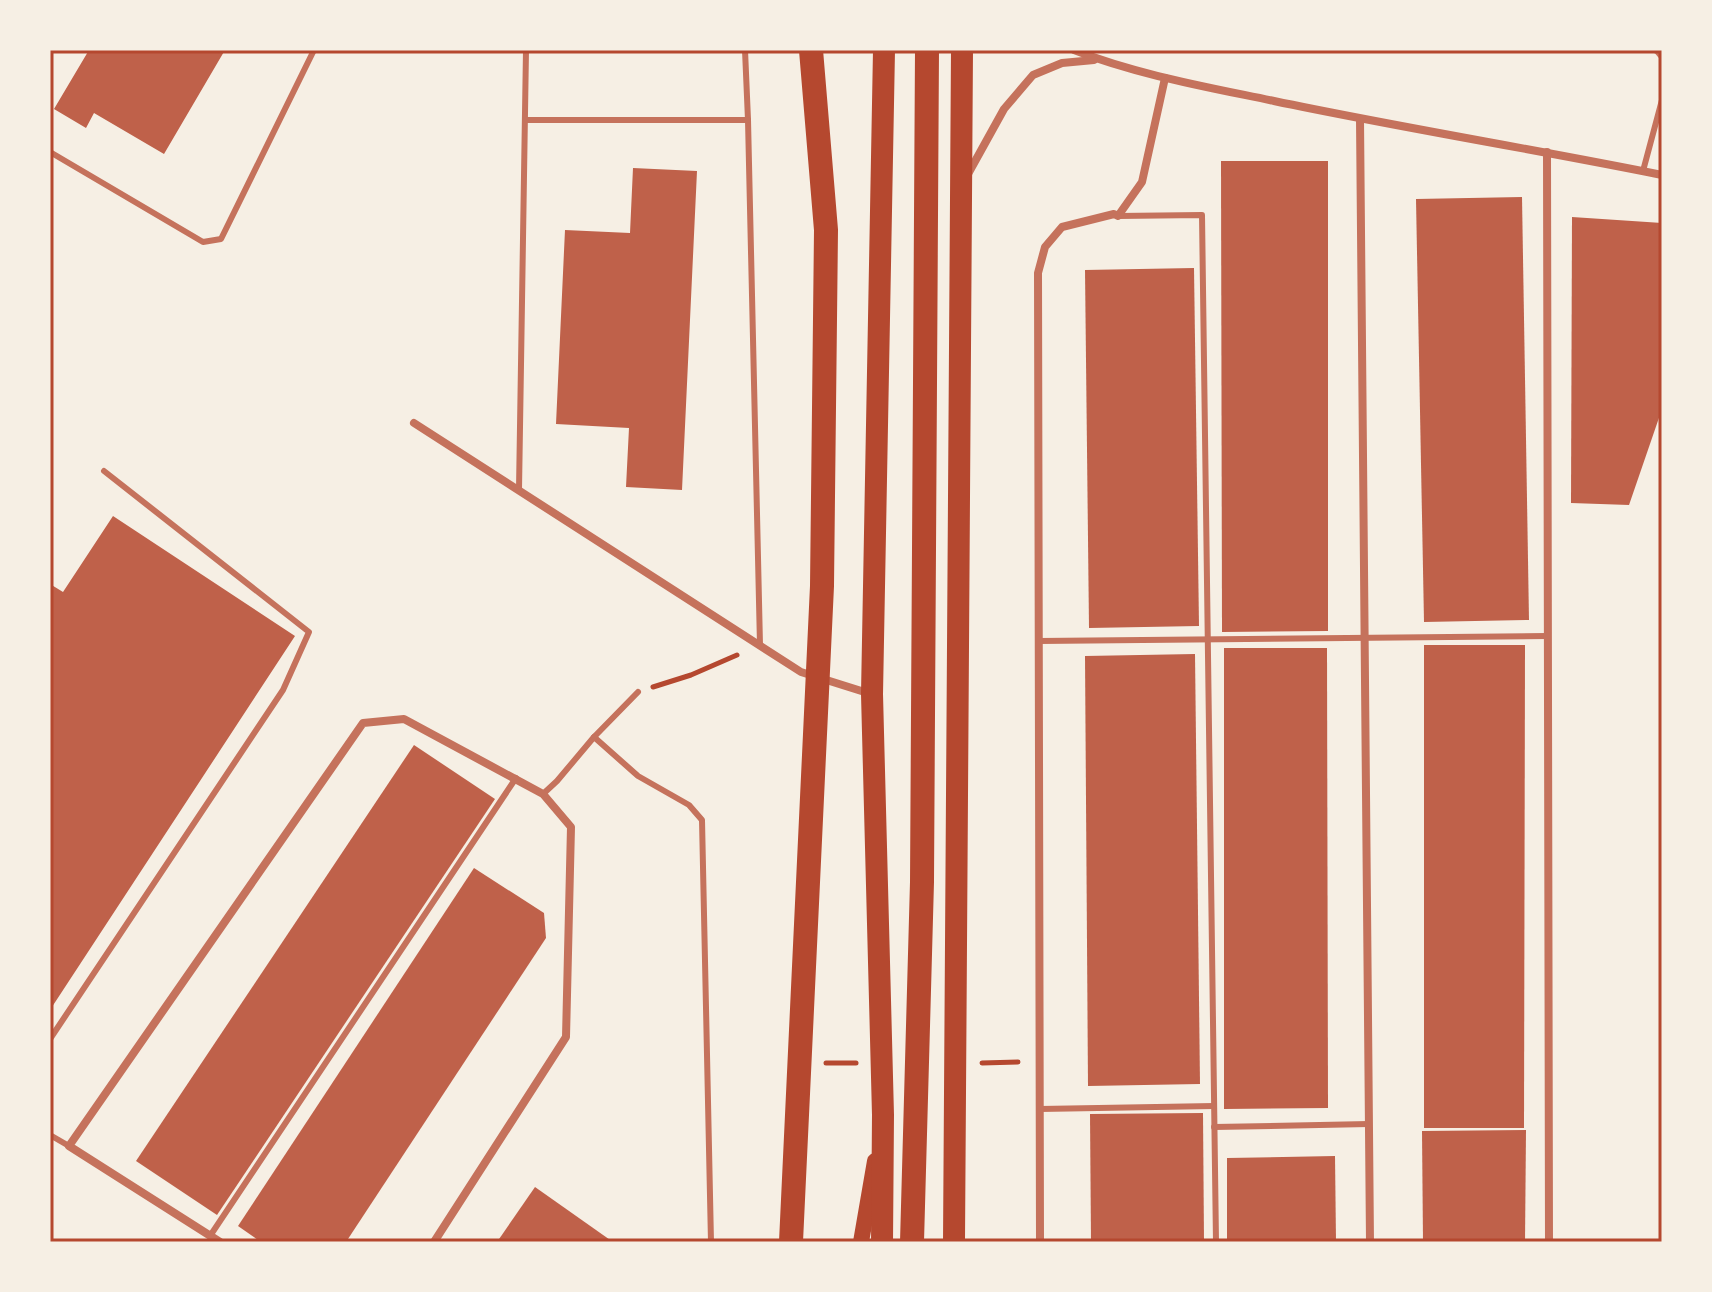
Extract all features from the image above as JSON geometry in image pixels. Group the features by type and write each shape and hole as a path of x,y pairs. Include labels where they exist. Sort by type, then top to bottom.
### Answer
{"highway":[{"path":"791,1242 822,586 826,230 811,50"},
{"path":"882,1242 883,1115 872,694 884,50"},
{"path":"912,1242 922,882 927,50"},
{"path":"954,1242 962,50"}],"main road":[{"path":"861,1242 883,1115"}],"street":[{"path":"1074,50 1165,78 1360,119 1662,175"},
{"path":"960,190 1004,109 1033,75 1062,63 1099,60"},
{"path":"1040,1242 1038,273 1045,247 1062,227 1114,214 1118,216 1142,182 1165,78"},
{"path":"1360,119 1370,1242"},
{"path":"1547,152 1549,1242"},
{"path":"414,423 801,672 872,694"},
{"path":"220,1242 69,1146 363,723 404,719 543,794 571,827 566,1037 434,1242"}],"lane":[{"path":"50,152 203,242 221,239 314,50"},
{"path":"519,490 526,50"},
{"path":"745,50 760,645"},
{"path":"1654,50 1662,57"},
{"path":"1643,171 1662,100"},
{"path":"526,120 748,120"},
{"path":"1118,216 1202,215 1216,1242"},
{"path":"50,1039 283,690 309,632 104,471"},
{"path":"1039,641 1547,636"},
{"path":"543,794 638,692"},
{"path":"594,737 638,776 689,805 702,820 711,1242"},
{"path":"210,1236 516,778"},
{"path":"1040,1109 1214,1106"},
{"path":"1214,1127 1369,1124"},
{"path":"50,1135 69,1146"}],"path":[{"path":"638,692 691,675 760,645"}],"building":[{"path":"89,50 225,50 164,154 94,113 86,128 54,109"},
{"path":"1221,161 1328,161 1328,631 1222,632"},
{"path":"633,168 697,171 682,490 626,487 629,428 556,424 565,230 630,233"},
{"path":"1522,197 1529,620 1424,622 1416,199"},
{"path":"1572,217 1662,223 1662,409 1629,505 1571,503"},
{"path":"1194,268 1199,626 1089,628 1085,270"},
{"path":"113,516 295,636 50,1010 50,584 63,592"},
{"path":"1424,645 1525,645 1524,1128 1424,1128"},
{"path":"1224,648 1327,648 1328,1108 1224,1109"},
{"path":"1195,654 1200,1084 1088,1086 1085,656"},
{"path":"414,745 495,799 217,1215 136,1161"},
{"path":"474,868 544,913 546,938 346,1242 261,1242 238,1226"},
{"path":"1203,1113 1204,1242 1091,1242 1090,1114"},
{"path":"1526,1130 1525,1242 1423,1242 1422,1131"},
{"path":"1335,1156 1336,1242 1227,1242 1227,1158"},
{"path":"535,1187 613,1242 497,1242"}]}
